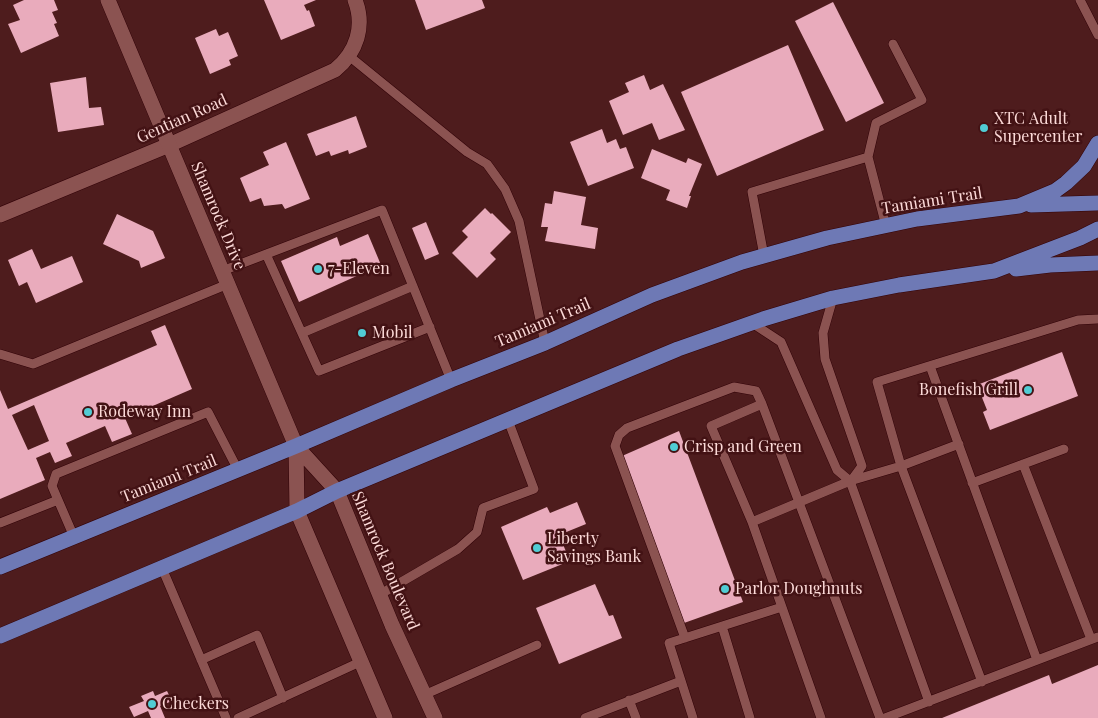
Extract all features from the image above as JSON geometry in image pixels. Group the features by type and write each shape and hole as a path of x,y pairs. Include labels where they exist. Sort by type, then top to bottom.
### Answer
{"main road":[{"name":"Tamiami Trail","path":"0,567 296,446 451,380 545,343 652,294 742,262 827,238 917,219 1019,206 1055,191 1066,183 1084,166 1098,142"},
{"path":"1019,206 1098,203"},
{"path":"994,271 1080,238 1098,229"},
{"path":"0,636 297,511 337,491 678,349 752,323 833,298 898,285 994,271 1050,265 1098,263"}],"street":[{"name":"Shamrock Drive","path":"108,0 296,446"},
{"name":"Gentian Road","path":"0,215 169,145 335,70 343,64 353,50 359,32 360,16 355,0"},
{"name":"Shamrock Boulevard","path":"296,446 337,491 379,595 435,718"},
{"path":"296,446 297,511 384,718"}],"lane":[{"path":"1080,0 1098,35"},
{"path":"886,226 868,157 876,123 922,100 894,44"},
{"path":"349,56 467,152 488,164 505,189 519,221 545,343"},
{"path":"764,256 752,192 868,157"},
{"path":"0,354 33,364 225,278 266,254 382,210 451,380"},
{"path":"266,254 319,371 430,327"},
{"path":"302,333 413,286"},
{"path":"833,298 823,333 825,359 862,466 850,481"},
{"path":"982,682 901,466 877,382 1078,320 1098,319"},
{"path":"752,323 781,342 837,470 850,481 929,702"},
{"path":"930,366 1037,660"},
{"path":"684,638 615,446 619,435 626,428 734,387 756,391 880,718"},
{"path":"762,404 711,426 752,522 821,718"},
{"path":"74,537 52,486 56,474 208,412 238,470"},
{"path":"379,595 458,549 477,532 483,508 534,488 508,420"},
{"path":"752,522 850,481 901,466 959,444"},
{"path":"972,483 1064,449"},
{"path":"886,718 1095,638 1023,464"},
{"path":"0,523 58,500"},
{"path":"162,568 226,718"},
{"path":"693,718 669,643 782,607"},
{"path":"722,626 750,718"},
{"path":"201,660 257,634 283,698"},
{"path":"424,695 537,645"},
{"path":"238,718 360,662"},
{"path":"585,718 681,681"},
{"path":"629,700 636,718"}],"building":[{"path":"24,0 54,0 58,10 52,12 57,23 54,24 59,36 21,53 8,24 20,20 13,5"},
{"path":"264,0 316,0 304,5 307,11 309,10 315,26 281,40"},
{"path":"415,0 482,0 485,8 426,30"},
{"path":"833,2 884,103 846,122 795,21"},
{"path":"216,29 219,36 228,32 238,56 229,60 231,65 210,74 195,38"},
{"path":"788,45 824,130 717,176 681,92"},
{"path":"644,75 650,90 663,84 685,130 659,140 652,123 623,135 609,101 629,92 625,83"},
{"path":"86,77 89,108 101,107 104,125 58,132 50,83"},
{"path":"356,116 367,147 349,154 348,150 331,156 329,151 316,156 307,134"},
{"path":"602,129 607,143 616,139 620,149 626,147 634,168 588,186 570,142"},
{"path":"286,142 310,199 285,209 282,204 264,206 261,198 250,202 240,178 269,165 263,152"},
{"path":"652,149 686,163 688,158 702,164 689,196 691,196 687,208 666,200 670,190 641,178"},
{"path":"554,191 586,197 581,225 598,228 595,249 545,241 548,227 541,227 545,203 552,204"},
{"path":"485,208 511,232 490,253 496,259 477,278 452,253 468,237 462,231"},
{"path":"117,214 153,231 165,258 141,268 139,261 103,244"},
{"path":"426,222 439,254 425,260 412,228"},
{"name":"7-Eleven","path":"368,234 381,265 299,302 281,261 337,237 340,246"},
{"path":"32,249 41,269 72,256 83,282 36,303 27,282 19,286 8,260"},
{"name":"Rodeway Inn","path":"165,325 192,389 125,418 132,434 112,442 105,426 66,443 72,456 55,463 50,452 36,458 45,480 0,499 0,390 8,409 157,345 151,331","holes":["34,405 49,441 28,450 12,415"]},
{"name":"Bonefish Grill","path":"1062,352 1078,396 990,430 983,412 987,410 977,385"},
{"path":"679,431 743,602 684,623 622,456"},
{"name":"Liberty Savings Bank","path":"577,502 586,524 559,535 570,561 523,580 501,527 547,507 550,513"},
{"path":"595,584 609,616 613,615 622,638 559,664 536,608"},
{"path":"1098,665 1098,718 942,718 1049,675 1052,684"},
{"name":"Checkers","path":"153,691 155,696 167,691 172,701 160,706 165,718 151,718 148,711 134,717 129,707 144,701 141,696"}],"place":[{"name":"XTC Adult Supercenter","path":"984,128"},
{"name":"7-Eleven","path":"318,269"},
{"name":"Mobil","path":"362,333"},
{"name":"Bonefish Grill","path":"1028,390"},
{"name":"Rodeway Inn","path":"88,412"},
{"name":"Crisp and Green","path":"674,447"},
{"name":"Liberty Savings Bank","path":"537,548"},
{"name":"Parlor Doughnuts","path":"725,589"},
{"name":"Checkers","path":"152,704"}]}
